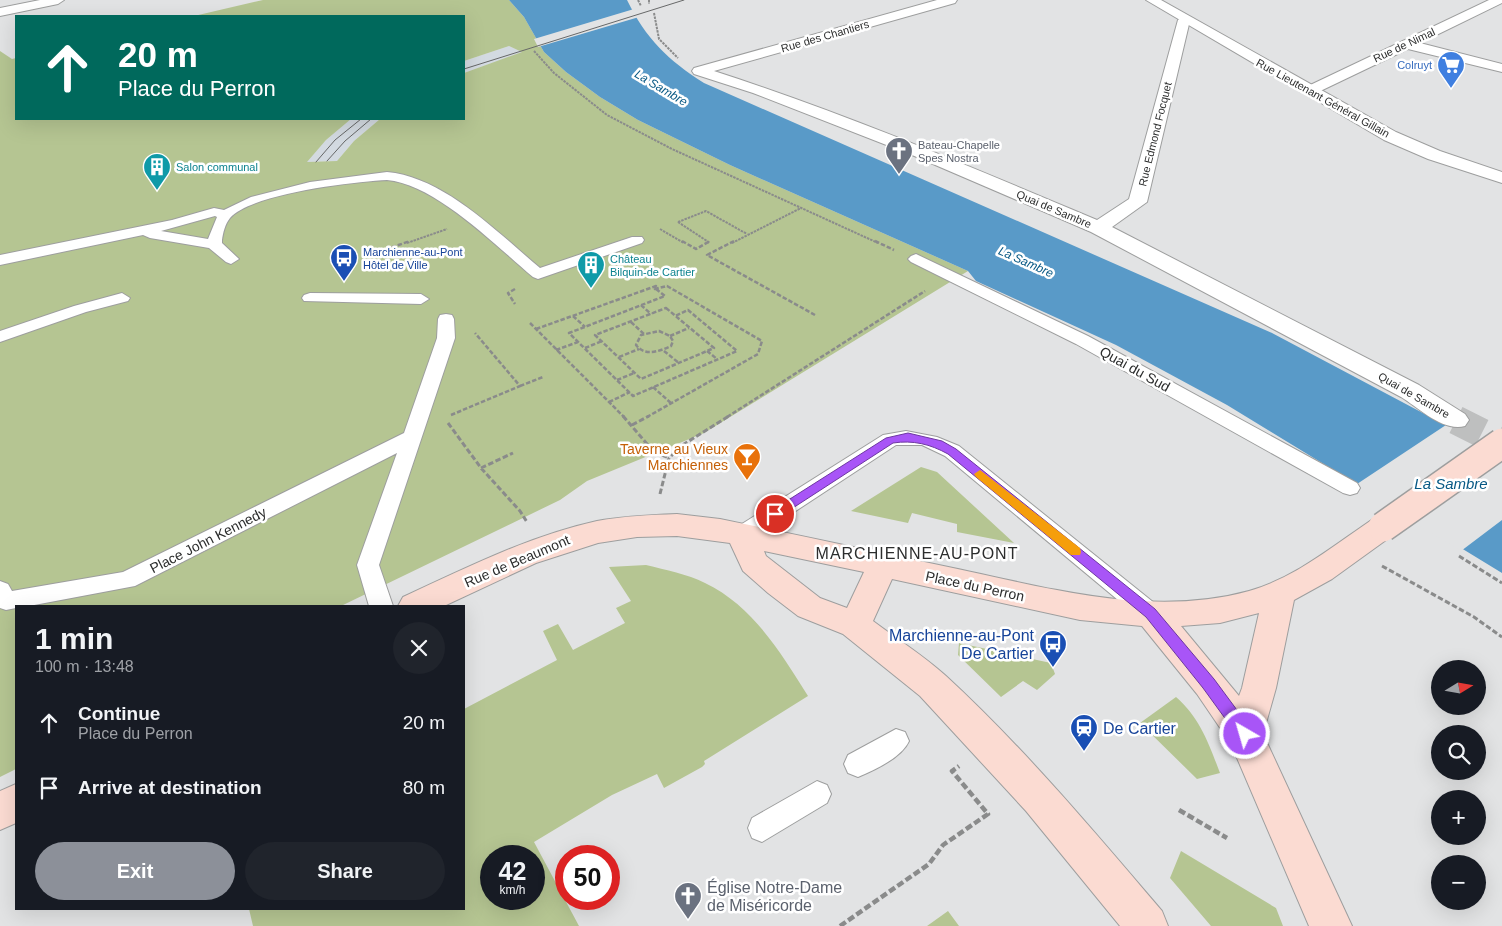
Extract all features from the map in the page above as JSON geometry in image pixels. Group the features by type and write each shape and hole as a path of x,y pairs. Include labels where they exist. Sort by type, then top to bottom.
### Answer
{"main road":[{"name":"Place du Perron","path":"653,524 690,525 742,535 1080,607 1150,613 1226,609 1280,593 1315,575 1502,443"},
{"name":"Rue de Beaumont","path":"416,605 563,540 596,532 653,524"},
{"path":"742,535 754,563 779,584 809,607 855,626 932,685 983,736 1073,835 1147,926"},
{"path":"855,626 882,566"},
{"path":"1245,734 1259,688 1280,593"},
{"path":"1150,613 1208,684 1245,734 1331,926"},
{"path":"0,811 15,804"}],"street":[{"path":"0,12 58,0"},
{"name":"Rue des Chantiers","path":"699,72 951,0"},
{"name":"Rue Lieutenant Général Gillain","path":"1152,0 1309,91 1403,142 1502,178"},
{"name":"Rue de Nimal","path":"1309,91 1499,0"},
{"name":"Rue Edmond Focquet","path":"1098,228 1138,202 1184,20"},
{"path":"1406,44 1502,68"},
{"name":"Quai de Sambre","path":"699,72 758,90 918,152 1098,228 1410,391 1456,420"}],"lane":[{"path":"0,260 136,232 214,212 226,214 254,201 286,191 378,175 401,177 422,187 456,208 538,274 637,240"},
{"path":"214,244 217,230 226,214"},
{"path":"136,232 214,244 231,259"},
{"name":"Quai du Sud","path":"916,260 1082,340 1350,488"},
{"path":"0,336 80,309 122,298"},
{"path":"310,298 421,299"},
{"path":"381,605 368,564 446,338 446,319"},
{"path":"742,535 890,440 898,437 925,439 952,451 1150,613"},
{"name":"Place John Kennedy","path":"0,590 6,601 127,580 410,438"},
{"path":"858,764 896,741"},
{"path":"762,828 816,794"}],"path":[{"path":"638,0 641,6"},
{"path":"653,19 654,13"},
{"path":"649,14 653,19 659,39 681,61 699,72"},
{"path":"534,51 554,73 608,115 672,149 916,260"},
{"path":"802,208 707,255 815,315"},
{"path":"662,229 696,248 711,242 678,222 706,211 747,235"},
{"path":"367,256 445,230"},
{"path":"653,524 669,458 684,444 949,276"},
{"path":"536,330 656,286 655,289 665,296 569,333 634,396 738,351 688,310 675,316"},
{"path":"632,425 758,354 762,341 667,286 655,289"},
{"path":"641,306 651,314"},
{"path":"666,308 714,348 641,379 596,335 651,314 666,308"},
{"path":"573,316 585,327"},
{"path":"631,322 644,334"},
{"path":"530,323 632,425 654,452 669,458"},
{"path":"670,336 689,328"},
{"path":"472,329 520,386"},
{"path":"659,332 670,336 673,341 671,346 664,351 649,353 639,349 636,344 637,339 644,334 659,332"},
{"path":"585,348 602,341"},
{"path":"556,350 578,342"},
{"path":"618,357 639,349"},
{"path":"664,351 679,363"},
{"path":"707,351 717,359"},
{"path":"617,380 634,373"},
{"path":"543,377 464,408 445,419 481,468 520,511 543,548"},
{"path":"654,387 672,404"},
{"path":"609,402 630,392"},
{"path":"481,468 513,453"},
{"path":"1354,547 1402,578 1452,604 1502,637"},
{"path":"1459,556 1502,582"},
{"path":"1179,810 1227,838"},
{"path":"840,926 928,864 943,846 988,814"}],"shaded area":[{"path":"509,46 523,52 465,73 465,61"},
{"path":"350,120 379,120 354,141 337,161 306,162 326,140"}],"green space":[{"path":"263,0 509,0 524,17 544,52 566,72 600,97 638,120 730,165 968,271 704,433 587,481 560,500 343,605 15,605 15,770 0,777 0,51 12,59 15,58 15,120 350,120 326,140 307,162 337,161 354,141 379,120 465,120 465,73 522,52 509,46 465,61 465,15 198,15"},
{"path":"921,467 937,472 1014,543 957,532 957,524 912,513 908,523 851,511"},
{"path":"646,565 676,572 705,583 738,604 752,618 776,647 808,696 704,761 705,764 702,767 664,788 657,774 612,795 534,842 536,845 480,845 480,910 545,910 545,863 555,881 555,910 570,910 579,926 253,926 249,910 465,910 465,708 557,660 543,631 558,624 573,650 625,623 616,608 631,601 609,567"},
{"path":"959,643 1051,663 1055,674 1037,690 1023,681 1001,697 958,655"},
{"path":"1176,697 1198,723 1208,742 1220,773 1197,779 1140,723"},
{"path":"1181,851 1276,908 1283,926 1211,926 1170,878"},
{"path":"948,911 959,926 927,926"}],"water":[{"name":"La Sambre","path":"509,0 627,0 642,26 659,48 679,66 704,83 1272,333 1502,455 1502,573 1227,405 1116,345 976,281 968,271 730,165 638,120 600,97 566,72 544,52 524,17"}],"pier":[{"path":"634,9 639,17 538,47 534,39"},
{"path":"1449,423 1502,452 1502,520 1461,551 1354,486"}],"tunnel":[{"path":"1456,420 1502,443"}],"tram line":[{"path":"465,69 684,0"},
{"path":"316,162 335,140 360,120"},
{"path":"327,161 345,141 370,120"}],"slow traffic":[{"path":"980,474 1075,552"}],"place":[{"name":"Colruyt","path":"1451,89"},
{"name":"Bateau-Chapelle Spes Nostra","path":"899,175"},
{"name":"Salon communal","path":"157,191"},
{"name":"Marchienne-au-Pont Hôtel de Ville","path":"344,282"},
{"name":"Château Bilquin-de Cartier","path":"591,289"},
{"name":"Taverne au Vieux Marchiennes","path":"747,481"},
{"name":"Marchienne-au-Pont De Cartier","path":"1053,668"},
{"name":"De Cartier","path":"1084,752"},
{"name":"Église Notre-Dame de Miséricorde","path":"688,920"}],"district":[{"name":"MARCHIENNE-AU-PONT","path":"917,553"}],"route":[{"path":"775,514 890,440 898,437 908,437 925,439 938,444 952,451 1150,613 1208,684 1245,734"}]}
